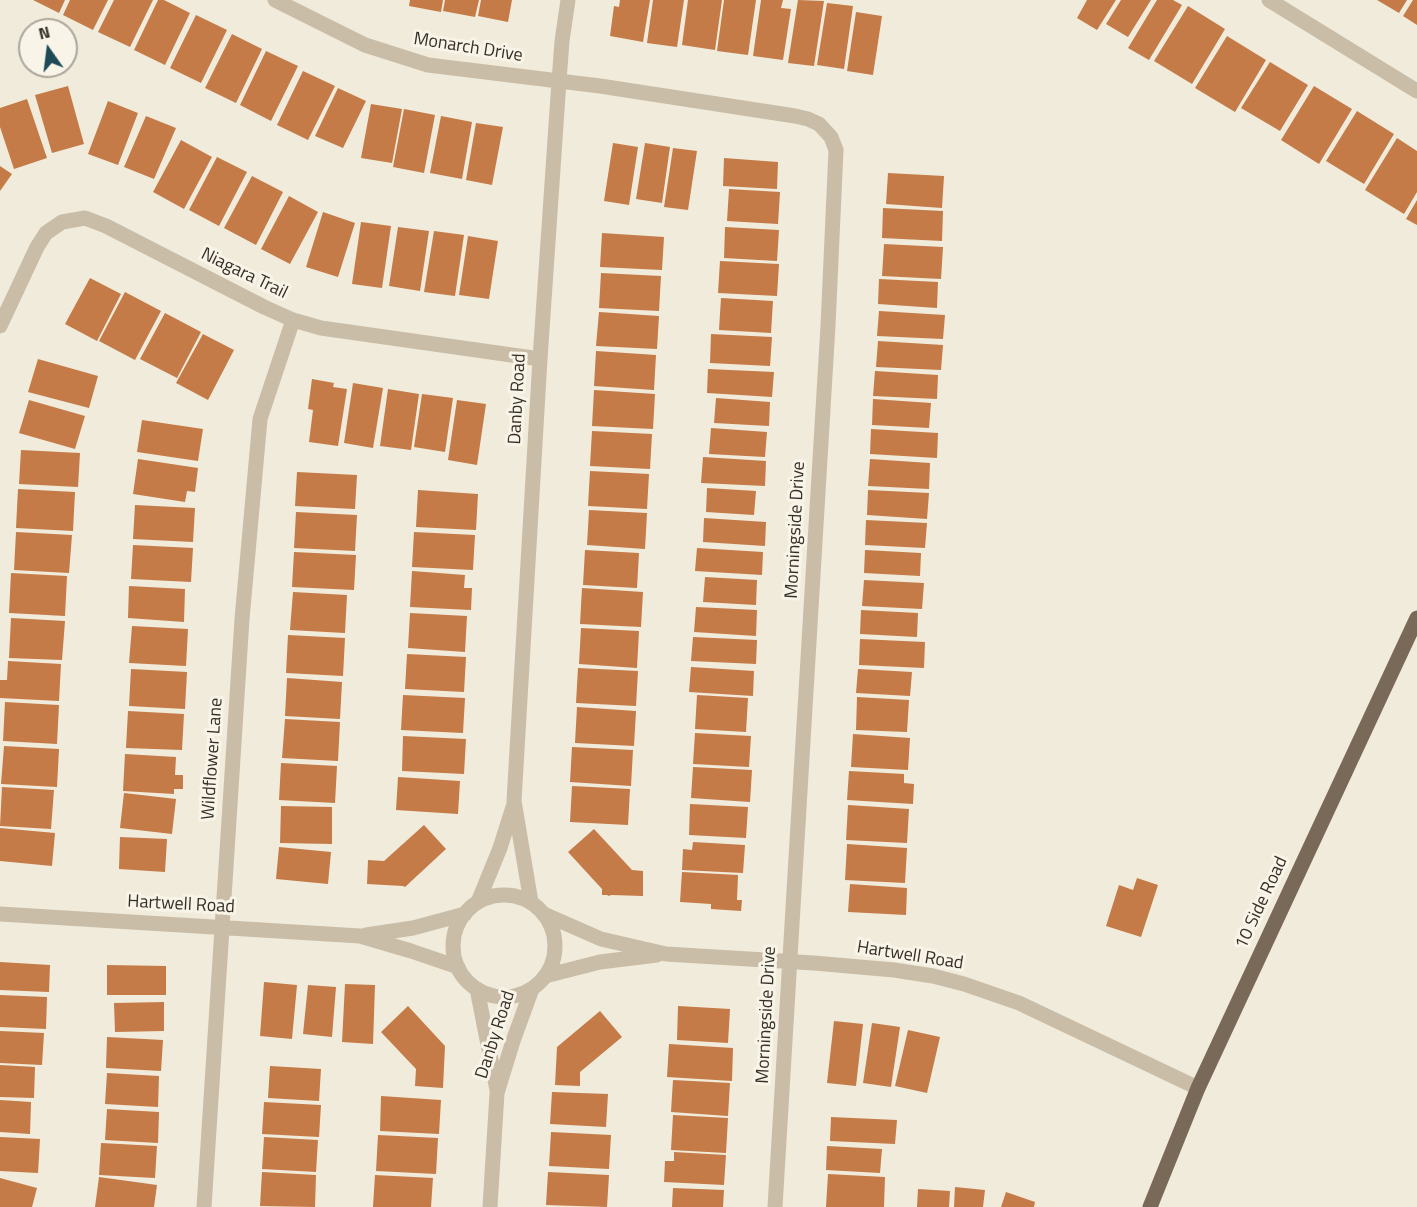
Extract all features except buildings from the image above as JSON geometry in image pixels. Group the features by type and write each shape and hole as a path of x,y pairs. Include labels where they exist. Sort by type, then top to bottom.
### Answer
{"main road":[{"name":"10 Side Road","path":"1150,1207 1198,1088 1417,618"}],"street":[{"name":"Monarch Drive","path":"275,0 365,45 428,65 559,81"},
{"name":"Danby Road","path":"531,902 514,801 540,358 562,41 568,0"},
{"path":"1269,0 1417,91"},
{"name":"Morningside Drive","path":"559,81 808,119 819,124 831,137 836,150 828,326 775,1207"},
{"name":"Niagara Trail","path":"0,326 37,247 46,233 62,222 85,218 106,226 293,320 321,328 540,358"},
{"name":"Wildflower Lane","path":"204,1207 242,619 260,419 293,320"},
{"name":"Danby Road","path":"478,902 500,848 514,801"},
{"path":"496,896 523,898 531,902 544,914 553,931 555,949 545,976 532,989 514,996 485,993 469,983 458,967 453,949 459,922 465,914 478,902 496,896"},
{"name":"Hartwell Road","path":"0,914 360,936 458,967"},
{"name":"Hartwell Road","path":"360,936 413,928 465,914"},
{"name":"Hartwell Road","path":"544,914 601,939 666,954 835,964 933,976 964,984 1019,1003 1198,1088"},
{"name":"Hartwell Road","path":"545,976 600,962 666,954"},
{"name":"Danby Road","path":"477,988 497,1093 490,1207"},
{"name":"Danby Road","path":"497,1093 532,989"}]}
